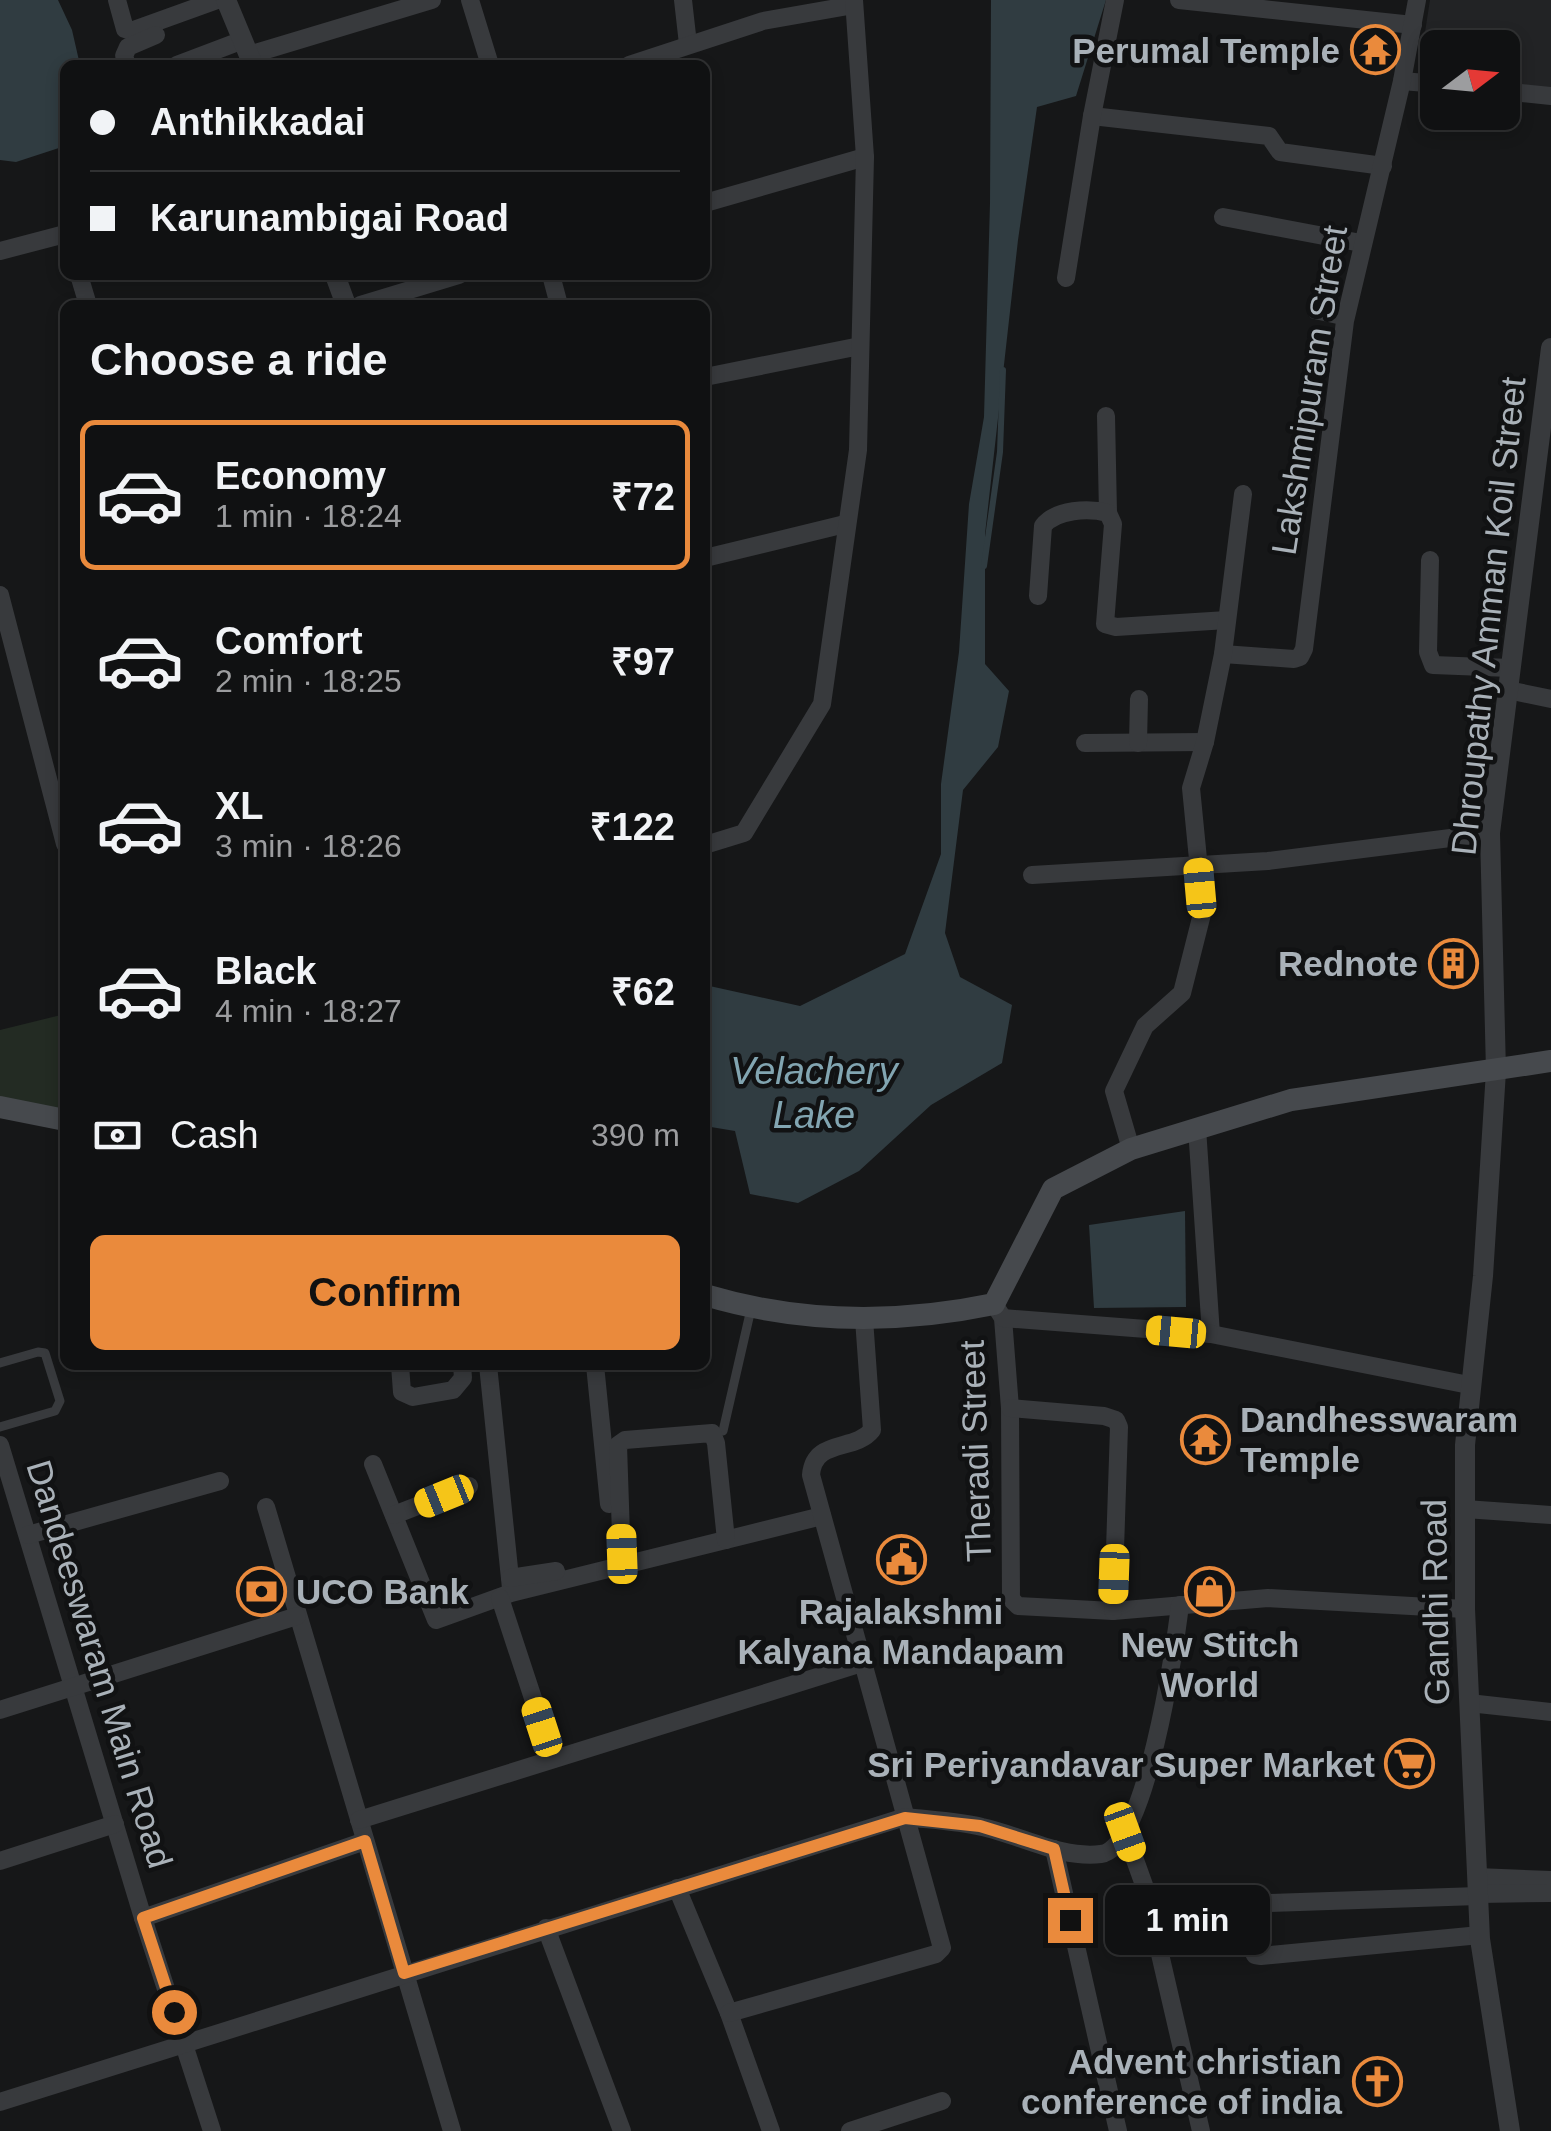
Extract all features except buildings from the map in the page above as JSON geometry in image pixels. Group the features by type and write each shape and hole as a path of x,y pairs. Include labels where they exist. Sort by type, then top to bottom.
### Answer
{"main road":[{"path":"710,1297 750,1309 864,1319 999,1311 1053,1189 1130,1149 1291,1100 1551,1062"},
{"path":"0,1107 60,1119"}],"street":[{"path":"117,0 125,29 135,31 224,2"},
{"path":"210,60 249,54 432,0"},
{"path":"470,0 488,60"},
{"path":"683,0 688,44"},
{"path":"1066,278 1092,116 1116,0"},
{"path":"1179,0 1413,25"},
{"name":"Lakshmipuram Street","path":"1223,654 1294,659 1304,649 1346,321 1417,0"},
{"path":"224,2 249,54"},
{"path":"125,60 128,48 224,2"},
{"path":"643,60 762,21 854,3 866,156 858,450 822,704 744,833 710,843"},
{"path":"1402,81 1420,82"},
{"path":"1520,93 1551,96"},
{"path":"1092,116 1269,136 1280,152 1382,166"},
{"path":"710,202 866,156"},
{"path":"1224,217 1361,243"},
{"path":"0,251 60,235"},
{"path":"376,300 442,280"},
{"path":"710,376 860,346"},
{"name":"Dhroupathy Amman Koil Street","path":"1496,1071 1490,833 1510,668 1543,468 1551,348"},
{"path":"1106,416 1108,514 1113,524 1105,624 1116,627 1227,620"},
{"path":"1130,1149 1114,1090 1145,1026 1182,993 1202,910 1191,788 1206,742 1223,654 1243,494"},
{"path":"1038,596 1042,534 1049,518 1097,510 1108,514"},
{"path":"710,557 845,524"},
{"path":"1430,560 1428,652 1433,665 1510,668"},
{"path":"0,594 60,825"},
{"path":"1508,690 1551,698"},
{"path":"1138,743 1139,700"},
{"path":"1085,743 1206,742"},
{"path":"1032,874 1268,860 1490,833"},
{"name":"Gandhi Road","path":"1496,1071 1470,1385 1465,1609 1480,1935 1510,2131"},
{"path":"1197,1128 1210,1334"},
{"path":"999,1311 1210,1334 1470,1385"},
{"name":"Theradi Street","path":"999,1311 1010,1408 1011,1598 1022,1607 1112,1611"},
{"path":"729,2013 941,1951 811,1475 818,1456 826,1449 866,1438 872,1430 864,1319"},
{"path":"400,1370 402,1392 412,1397 454,1390 463,1378 462,1370"},
{"path":"488,1370 507,1590 553,1759"},
{"path":"373,1464 436,1620 507,1590 614,1561 595,1370"},
{"path":"1010,1408 1104,1416 1116,1420 1120,1427 1112,1611 1268,1598 1465,1609"},
{"path":"622,1565 618,1445 625,1440 712,1433 726,1540"},
{"name":"Dandeeswaram Main Road","path":"0,1444 4,1472 28,1534 114,1824 212,2131"},
{"path":"28,1534 220,1481"},
{"path":"394,1515 469,1486"},
{"path":"266,1507 452,2131"},
{"path":"1465,1509 1551,1514"},
{"path":"507,1590 822,1516"},
{"path":"0,2102 905,1818 980,1826 1054,1849 1098,1855 1112,1852 1125,1832 1161,1724 1180,1605"},
{"path":"0,1710 297,1616"},
{"path":"359,1820 862,1663"},
{"path":"1469,1703 1551,1712"},
{"path":"0,1860 114,1824"},
{"path":"1125,1832 1144,1884 1201,2131"},
{"path":"143,1918 365,1841"},
{"path":"1054,1849 1118,2131"},
{"path":"1480,1935 1261,1956 1252,1949 1256,1911 1269,1903 1478,1889 1551,1880"},
{"path":"677,1888 729,2013 771,2131"},
{"path":"1478,1889 1551,1893"},
{"path":"546,1928 622,2131"},
{"path":"850,2131 942,2101"}],"lane":[{"path":"1312,314 1346,321"},
{"path":"723,1431 750,1309"},
{"path":"0,1363 38,1352 45,1354 60,1401 56,1411 0,1427"}],"shaded area":[{"path":"1430,0 1551,0 1551,99 1520,94 1520,30 1425,30"},
{"path":"60,1015 60,1112 0,1099 0,1030"}],"water":[{"path":"0,0 58,0 72,30 79,60 60,60 60,148 16,162 0,160"},
{"name":"Velachery Lake","path":"991,0 1106,0 1076,96 1037,107 985,534 985,664 1009,691 998,747 963,790 945,933 960,977 1012,1005 1002,1063 931,1105 859,1171 798,1203 750,1194 735,1131 710,1127 710,986 800,1006 905,954 941,854 941,784 959,652 969,504 984,417"},
{"path":"1185,1211 1186,1307 1094,1308 1089,1225"}],"waterway":[{"path":"984,566 1000,452 1003,370"}],"place":[{"name":"Perumal Temple","path":"1375,50"},
{"name":"Rednote","path":"1453,963"},
{"name":"Dandhesswaram Temple","path":"1205,1439"},
{"name":"Rajalakshmi Kalyana Mandapam","path":"901,1559"},
{"name":"UCO Bank","path":"261,1591"},
{"name":"New Stitch World","path":"1210,1592"},
{"name":"Sri Periyandavar Super Market","path":"1410,1764"},
{"name":"Advent christian conference of india","path":"1377,2081"}],"route":[{"path":"174,2012 143,1918 365,1841 404,1973 905,1818 980,1826 1054,1849 1070,1920"}]}
